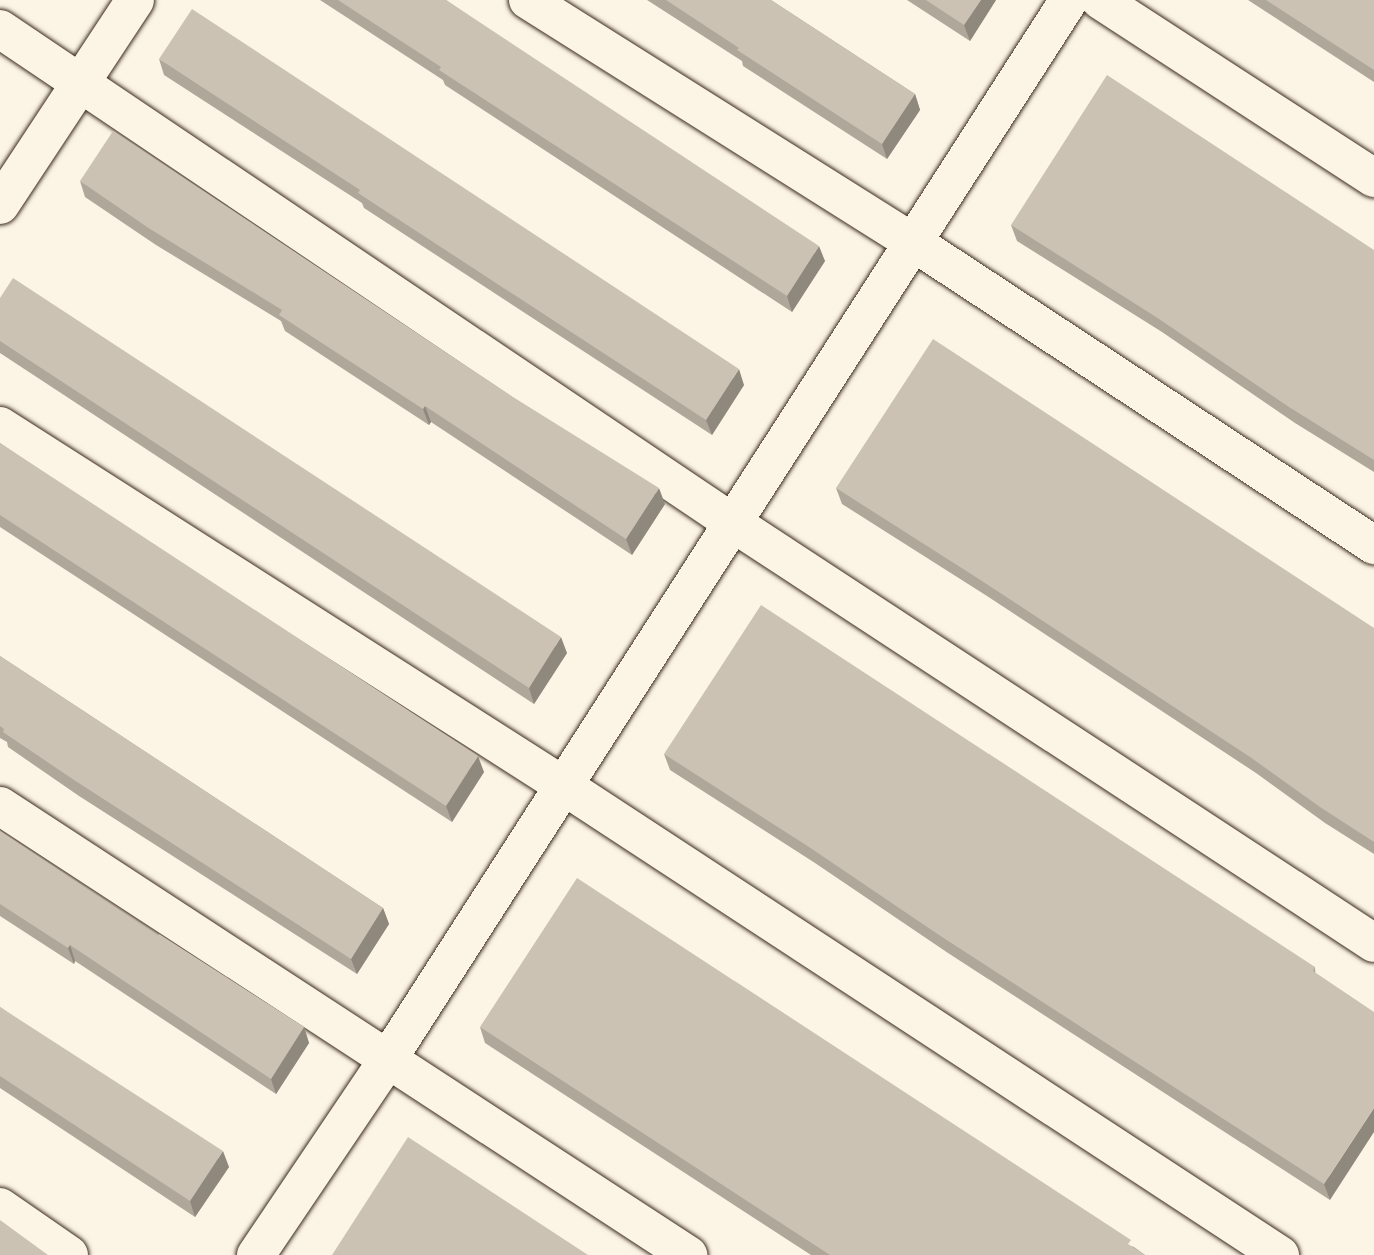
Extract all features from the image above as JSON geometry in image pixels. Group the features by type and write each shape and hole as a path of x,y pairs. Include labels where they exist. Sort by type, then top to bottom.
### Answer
{"street":[{"path":"0,205 135,0"},
{"path":"528,0 913,242 1374,545"},
{"path":"256,1255 388,1059 1069,0"},
{"path":"1100,0 1374,178"},
{"path":"0,29 733,523 1374,943"},
{"path":"0,426 564,786 1280,1255"},
{"path":"0,806 688,1255"},
{"path":"0,1207 69,1255"}],"building":[{"path":"338,0 446,0 819,246 787,296 439,70 441,67"},
{"path":"666,0 771,0 915,94 882,144 737,50 739,48"},
{"path":"926,0 981,0 964,25"},
{"path":"1266,0 1374,0 1374,70"},
{"path":"192,9 739,369 706,420 358,193 360,190 159,59"},
{"path":"1107,75 1374,250 1374,460 1011,225"},
{"path":"113,131 513,397 659,488 626,539 425,406 423,409 279,315 282,310 150,229 80,181"},
{"path":"13,278 561,637 529,688 0,341 0,298"},
{"path":"933,339 1374,628 1374,842 1250,757 836,488"},
{"path":"0,443 478,756 446,806 0,515"},
{"path":"761,605 1315,967 1313,971 1374,1012 1374,1108 1324,1184 664,754"},
{"path":"0,656 383,908 351,959 3,732 4,729 0,726"},
{"path":"0,831 158,936 159,934 304,1027 271,1079 70,945 68,948 0,904"},
{"path":"577,878 1131,1240 1128,1244 1145,1255 830,1255 480,1027"},
{"path":"0,1007 223,1151 190,1201 0,1076"},
{"path":"408,1137 588,1255 332,1255"},
{"path":"0,1220 48,1255 0,1255"}]}
